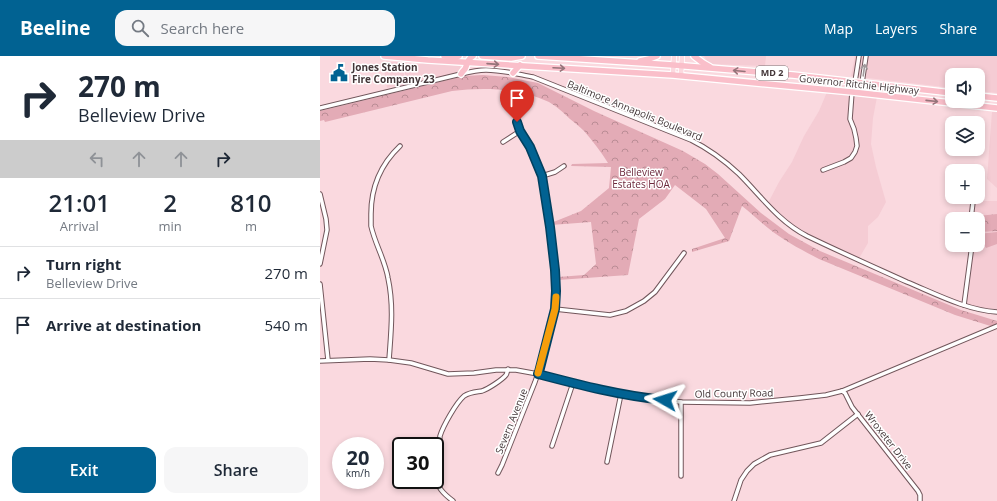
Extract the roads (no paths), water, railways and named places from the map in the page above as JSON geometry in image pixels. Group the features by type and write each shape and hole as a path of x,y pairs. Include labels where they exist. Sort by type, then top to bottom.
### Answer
{"highway":[{"name":"Governor Ritchie Highway","path":"384,56 673,75 852,92 997,108"},
{"path":"444,56 459,56"},
{"path":"461,74 469,59 473,56"},
{"path":"482,56 511,58 522,56"},
{"name":"Governor Ritchie Highway","path":"538,56 793,75 945,92"},
{"path":"631,62 657,56"},
{"path":"694,56 712,68"},
{"path":"513,73 520,66"},
{"path":"985,97 997,98"}],"main road":[{"path":"673,75 674,56"},
{"path":"681,76 682,56"}],"street":[{"path":"852,92 858,83 858,56"},
{"path":"823,170 844,162 851,158 855,152 857,146 856,138 850,119 852,92 858,83 866,56"},
{"name":"Baltimore Annapolis Boulevard","path":"320,108 461,74 485,70 533,77 691,140 704,147 732,168 776,214 798,232 899,278 964,305 997,312"},
{"name":"Severn Avenue","path":"498,472 539,372 555,309 556,291 550,227 542,176 530,147 520,131 517,122"},
{"path":"503,142 520,131"},
{"path":"389,360 392,303 388,277 371,225 371,201 374,185 381,170 393,152 400,146"},
{"path":"542,176 555,172 564,166"},
{"path":"320,194 327,230 320,264"},
{"path":"964,305 971,252"},
{"path":"555,309 610,315 626,311 655,292 684,253"},
{"path":"320,284 328,360"},
{"name":"Old County Road","path":"320,361 370,359 411,362 448,374 508,369 538,374 587,387 652,399 681,402 750,403 826,395 842,391 997,326"},
{"path":"453,501 443,492 436,481 440,436 450,416 463,397 468,394 484,390 498,382 506,376 508,369"},
{"path":"552,446 573,383"},
{"name":"Wroxeter Drive","path":"842,391 845,393 849,402 858,414 918,490 920,501"},
{"path":"607,462 621,394"},
{"path":"681,402 682,476"},
{"path":"734,501 741,480 754,464 770,455 821,443 858,414"}],"place":[{"name":"Jones Station Fire Company 23","path":"339,73"}],"park label":[{"name":"Belleview Estates HOA","path":"641,178"}]}
